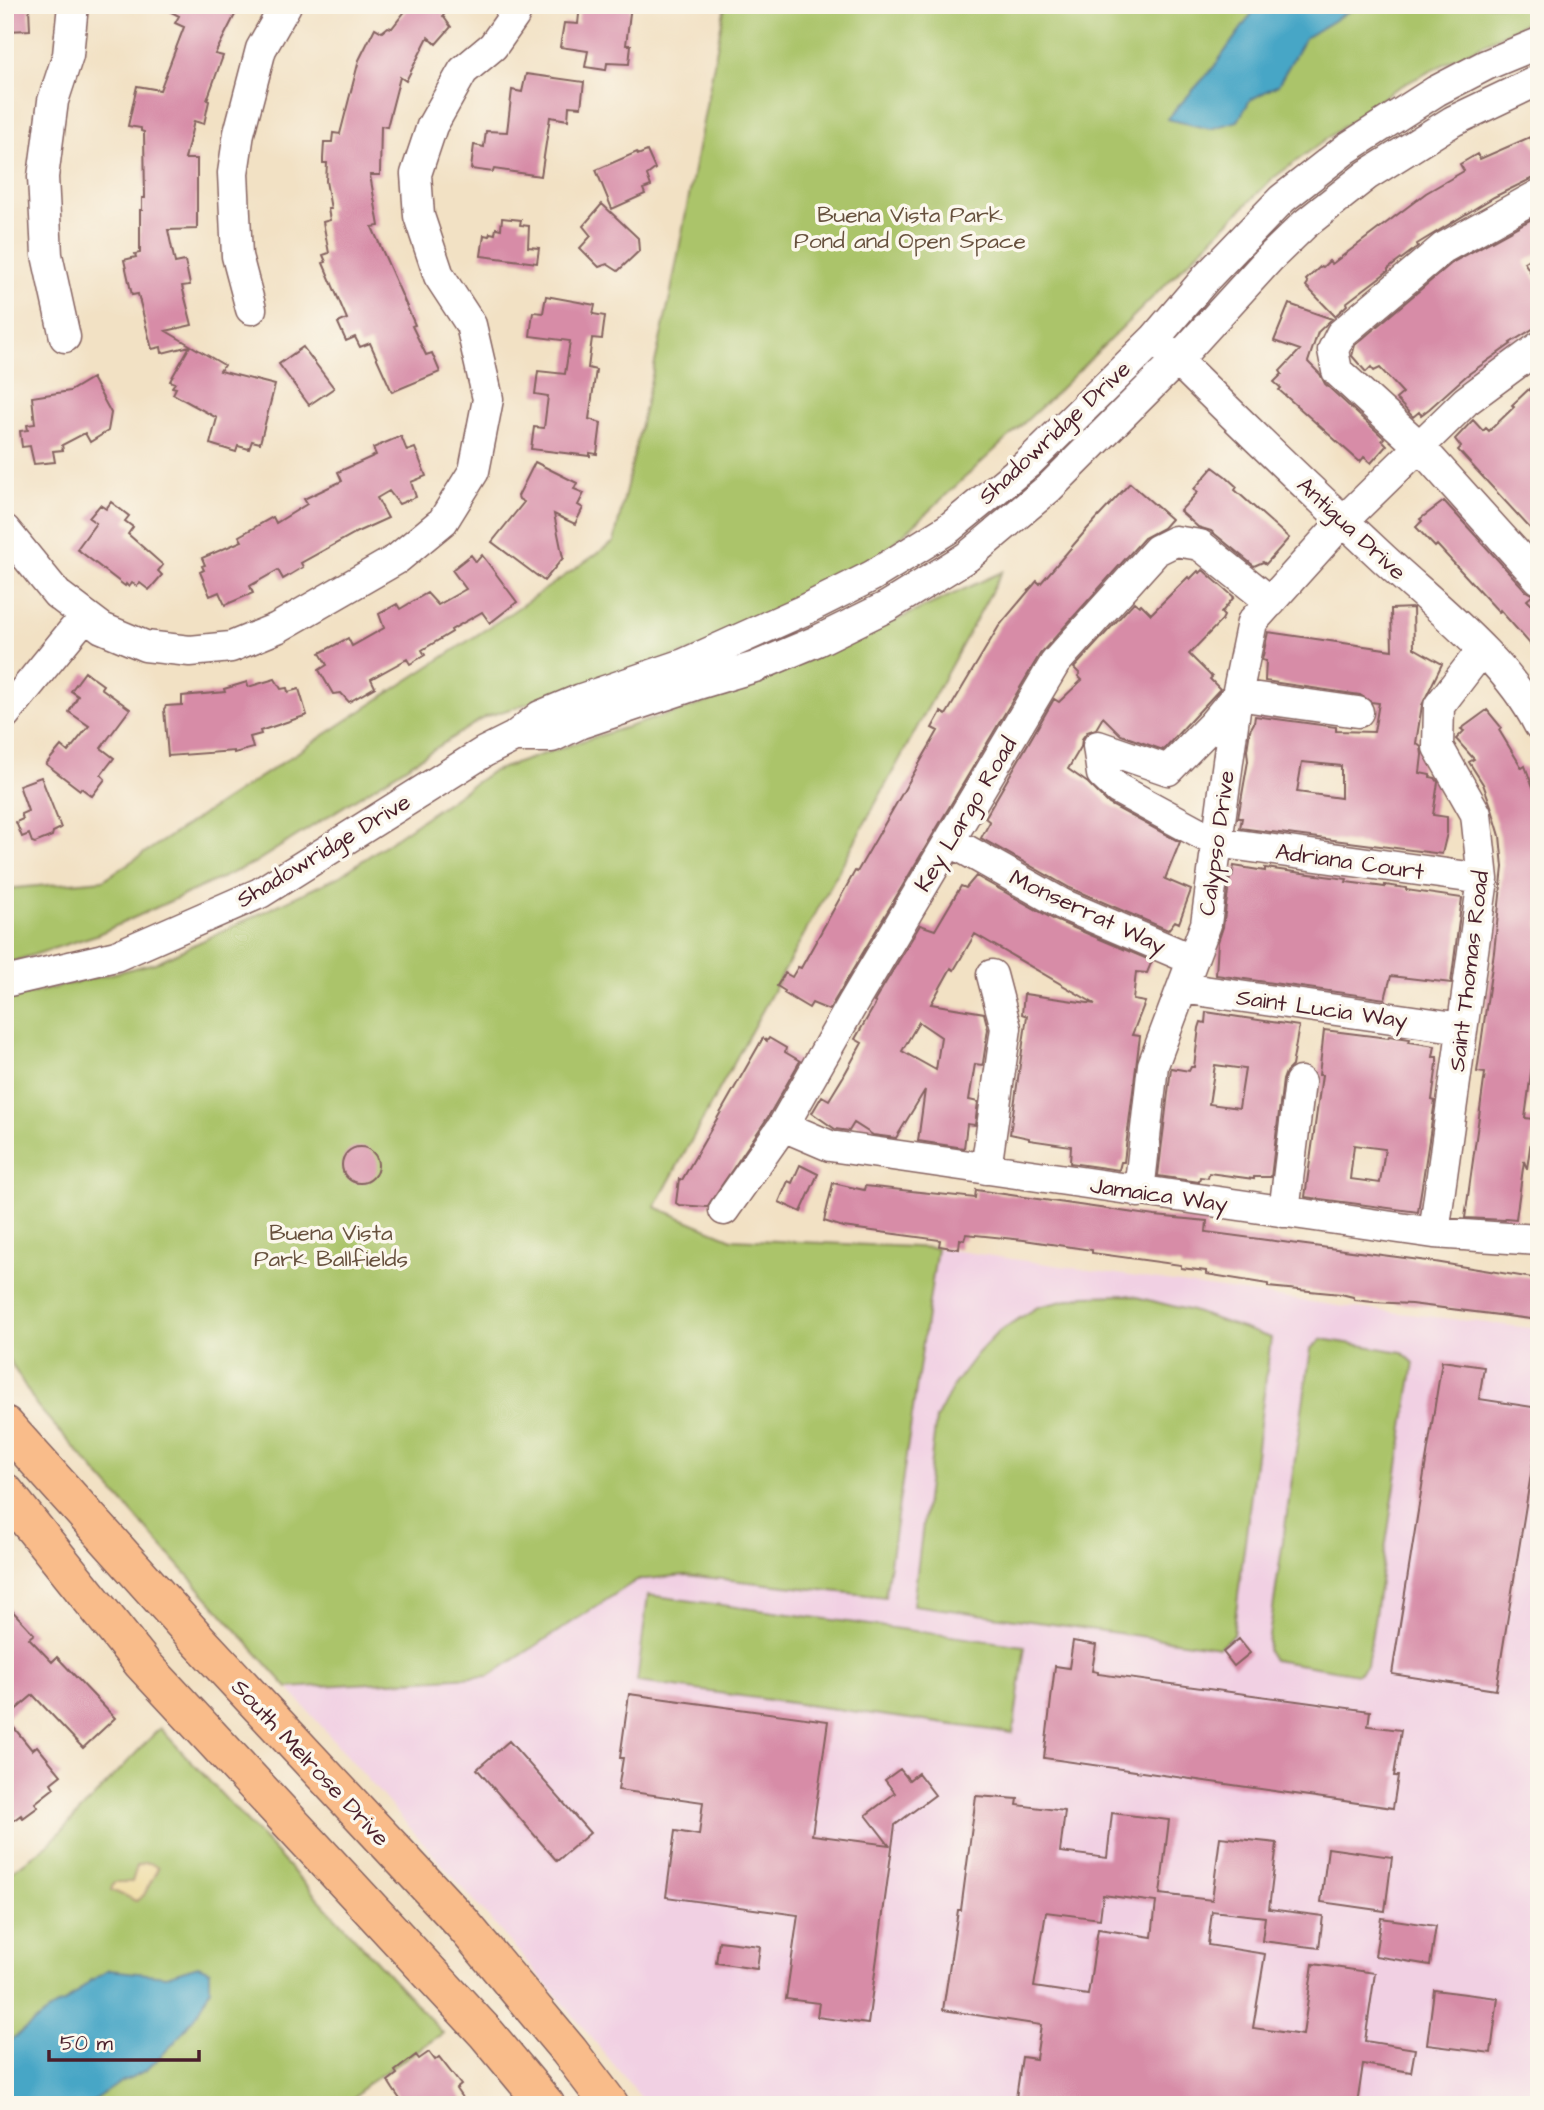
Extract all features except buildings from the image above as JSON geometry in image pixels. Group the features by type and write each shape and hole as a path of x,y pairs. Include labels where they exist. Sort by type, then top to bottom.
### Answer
{"main road":[{"name":"South Melrose Drive","path":"5,1425 199,1641 462,1923 569,2051 610,2105"},
{"path":"5,1492 142,1663 486,2033 546,2105"}],"street":[{"path":"65,337 47,255 43,177 53,101 68,55 73,5"},
{"path":"251,309 237,256 233,173 239,133 261,49 286,5"},
{"path":"5,530 57,594 102,628 145,646 190,651 231,647 277,628 397,559 443,521 474,471 488,399 471,325 439,276 419,216 416,174 432,125 463,71 493,46 519,5"},
{"name":"Shadowridge Drive","path":"5,982 116,956 260,893 484,752 514,737 540,716 580,699 684,664 872,576 948,529 1027,464 1155,338 1246,234 1282,199 1347,148 1436,91 1486,65 1539,43"},
{"name":"Shadowridge Drive","path":"514,737 552,737 581,723 755,667 817,641 888,606 967,557 1049,488 1177,360 1270,258 1305,224 1367,175 1453,121 1539,80"},
{"path":"1539,195 1443,248 1341,334 1334,350 1337,371 1420,447 1539,579"},
{"name":"Antigua Drive","path":"1155,338 1343,521 1482,650 1531,708 1539,725"},
{"name":"Calypso Drive","path":"1139,1192 1153,1065 1206,924 1237,695 1252,622 1343,521 1466,401 1534,360"},
{"name":"Key Largo Road","path":"724,1210 783,1126 1055,663 1157,550 1175,541 1200,545 1270,602"},
{"path":"5,714 85,615"},
{"name":"Saint Thomas Road","path":"1434,1233 1483,879 1476,814 1438,747 1439,706 1482,650"},
{"path":"1216,842 1118,789 1102,774 1098,747 1168,770 1212,726 1237,695 1358,712"},
{"name":"Monserrat Way","path":"950,841 1062,904 1191,959"},
{"name":"Adriana Court","path":"1216,842 1483,879"},
{"path":"986,1169 1006,1028 992,975"},
{"name":"Saint Lucia Way","path":"1182,988 1462,1028"},
{"path":"1284,1212 1300,1082"},
{"name":"Jamaica Way","path":"783,1126 830,1146 1434,1233 1539,1240"}],"shaded area":[{"path":"937,1248 1339,1306 1539,1329 1539,2105 647,2105 563,2003 288,1688 489,1676 637,1580 685,1575 885,1597"}],"green space":[{"name":"Buena Vista Park Pond and Open Space","path":"725,5 1539,5 1539,16 1393,90 1272,179 1054,395 823,609 485,717 254,863 96,935 5,964 5,889 103,880 506,616 614,542 670,297"},
{"name":"Buena Vista Park Ballfields","path":"1002,572 655,1207 732,1239 937,1248 885,1597 685,1575 637,1580 489,1676 288,1688 37,1406 5,1353 5,1000 155,963 340,876 491,772 731,695"},
{"path":"1128,1295 1192,1311 1271,1338 1233,1635 1219,1647 913,1605 936,1419 955,1383 999,1331 1038,1307 1084,1296"},
{"path":"1322,1339 1402,1352 1414,1363 1367,1666 1358,1674 1273,1660 1267,1650 1311,1349"},
{"path":"648,1595 1025,1646 1013,1733 637,1682"},
{"path":"160,1728 443,2033 366,2085 347,2105 5,2105 5,1876 49,1844"}],"sand":[{"path":"144,1863 158,1868 144,1895 136,1901 111,1890 114,1882 132,1882 137,1866"}],"water":[{"path":"1258,5 1359,5 1305,38 1278,85 1250,100 1238,121 1210,129 1167,119 1213,68"},
{"path":"198,1966 210,1971 210,1989 201,2008 174,2043 147,2070 121,2082 87,2105 5,2105 5,2044 64,2003 90,1981 109,1970 166,1976"}]}
